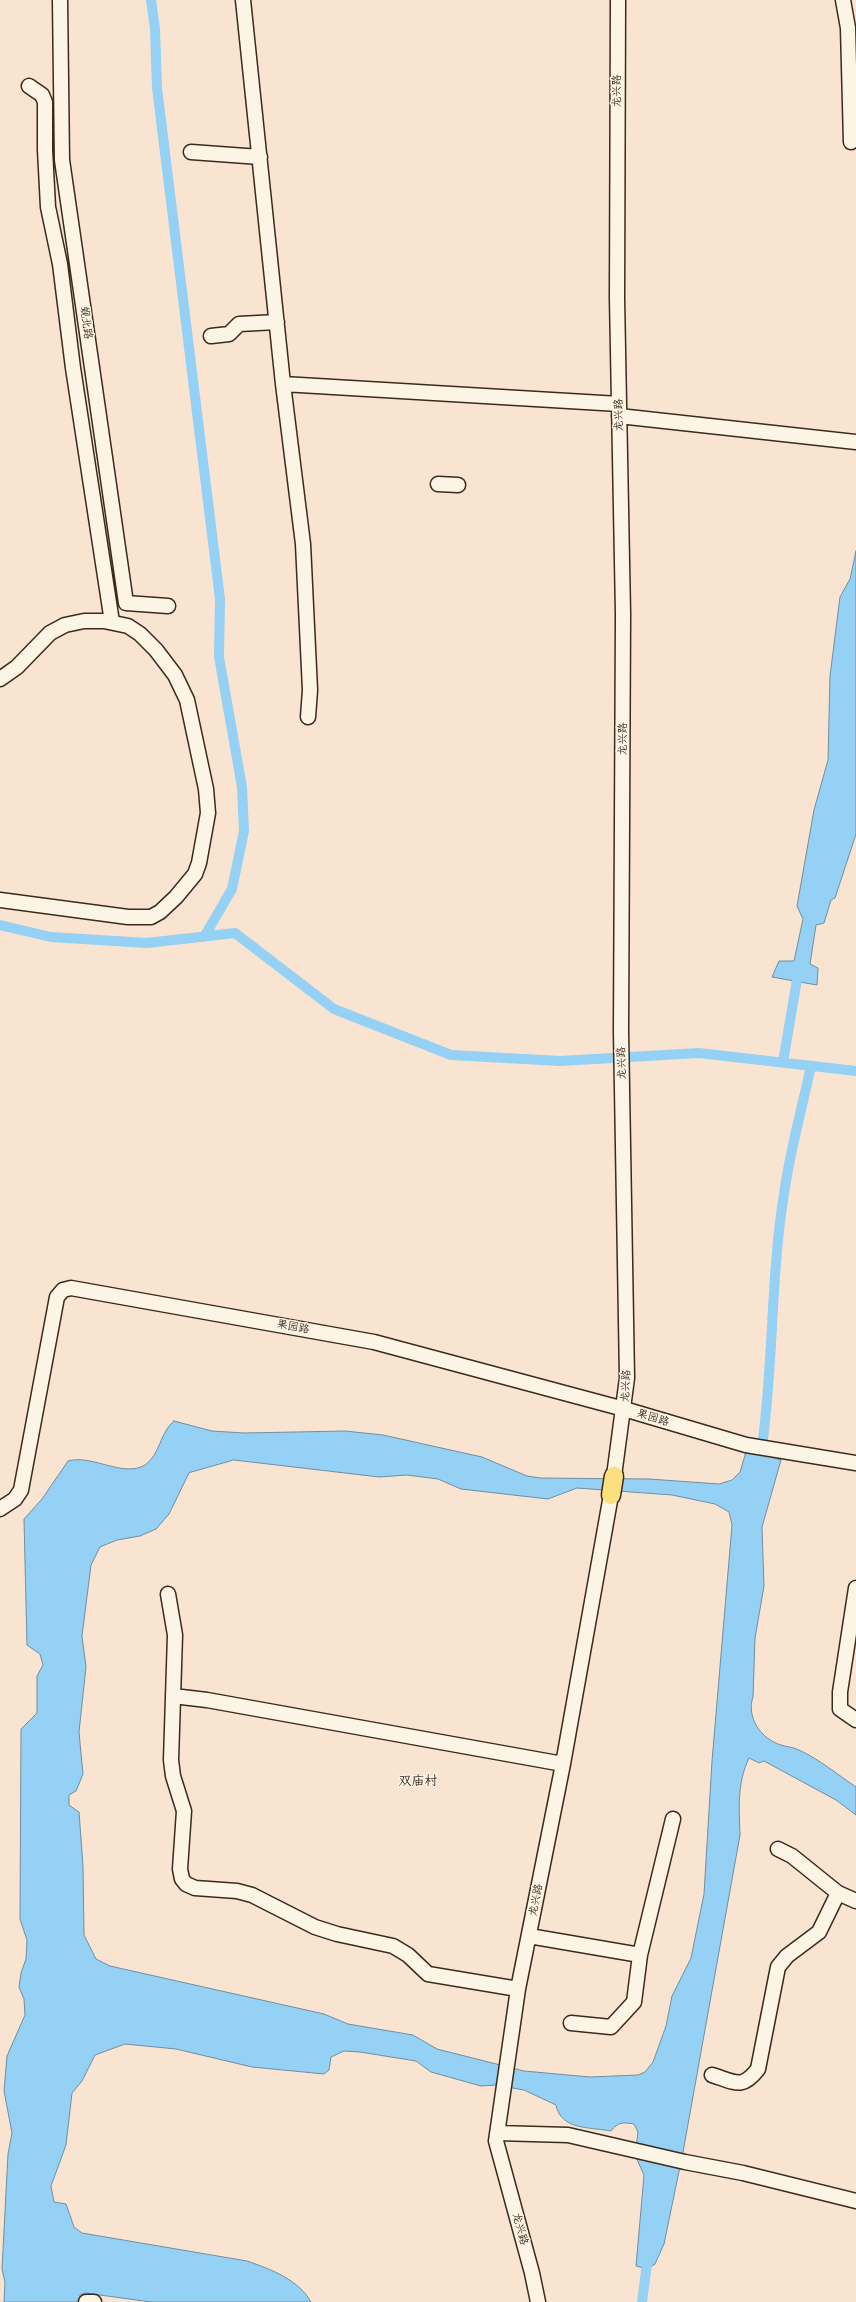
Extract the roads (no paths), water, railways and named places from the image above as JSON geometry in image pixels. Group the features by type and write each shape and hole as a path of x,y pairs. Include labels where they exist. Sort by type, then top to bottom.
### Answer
{"main road":[{"path":"611,1495 614,1476"}],"street":[{"name":"蚬北路","path":"60,0 62,160 126,603 168,606"},
{"path":"243,0 277,322 303,544 310,690 308,717"},
{"name":"龙兴路","path":"614,1476 627,1378 621,1031 623,614 619,410 618,0"},
{"path":"843,0 848,35 851,142"},
{"path":"29,86 42,95 45,102 45,150 48,207 60,264 73,368 112,622"},
{"path":"191,152 260,157"},
{"path":"211,336 229,334 239,324 277,322"},
{"path":"284,384 619,410 856,442"},
{"path":"438,484 458,485"},
{"path":"0,679 17,667 50,633 66,625 84,621 112,622 128,626 140,634 156,650 175,676 187,700 208,802 207,823 195,874 160,912 146,917 128,917 0,900"},
{"name":"果园路","path":"0,1509 15,1499 21,1490 57,1297 63,1290 71,1288 359,1339 624,1409 746,1445 780,1452 856,1463"},
{"name":"龙兴路","path":"538,2302 532,2273 496,2141 518,1988 563,1764 611,1495"},
{"path":"856,1588 840,1692 840,1709 856,1720"},
{"path":"168,1594 175,1635 171,1760 173,1776 184,1811 180,1869 182,1878 186,1884 195,1888 237,1891 252,1895 314,1927 393,1946 408,1955 428,1974 518,1988"},
{"path":"173,1696 208,1700 563,1764"},
{"path":"571,2023 611,2027 634,2002 640,1955 673,1819"},
{"path":"778,1849 792,1856 838,1893 856,1901"},
{"path":"712,2075 739,2084 749,2081 758,2069 778,1967 787,1956 819,1932 838,1893"},
{"path":"529,1936 640,1955"},
{"path":"497,2133 568,2135 628,2150 744,2173 856,2200"},
{"path":"86,2302 94,2302"}],"water":[{"path":"856,551 856,834 835,898 831,900 824,923 816,925 810,964 818,968 817,985 772,977 779,961 794,961 803,919 797,906 814,810 828,760 830,676 840,597 850,579"},
{"path":"174,1421 212,1431 244,1433 345,1431 383,1435 482,1457 527,1476 540,1478 649,1479 719,1484 732,1480 740,1472 746,1452 761,1453 781,1460 762,1527 764,1586 755,1638 753,1697 751,1705 752,1712 757,1726 767,1738 781,1745 794,1748 821,1762 856,1787 856,1815 836,1800 764,1761 759,1763 749,1758 742,1777 739,1805 740,1835 683,2152 664,2244 655,2264 647,2269 636,2266 644,2175 635,2155 638,2132 634,2124 621,2123 611,2131 577,2126 564,2119 559,2113 556,2105 524,2090 496,2085 481,2086 431,2072 416,2061 360,2052 344,2051 331,2057 329,2070 324,2074 252,2067 176,2049 125,2044 95,2055 82,2081 72,2093 66,2145 51,2186 54,2202 66,2204 74,2227 82,2233 247,2261 274,2271 291,2281 299,2287 311,2302 151,2302 85,2293 80,2295 79,2302 4,2302 5,2282 2,2269 8,2154 12,2133 4,2091 7,2056 25,2015 24,1999 19,1987 21,1973 26,1959 27,1940 20,1919 21,1729 37,1713 37,1676 43,1665 40,1654 27,1645 24,1519 42,1499 68,1461 87,1460 117,1468 127,1469 145,1465 154,1455 169,1426","holes":["234,1460 379,1477 407,1475 438,1479 461,1489 548,1499 577,1488 672,1495 715,1504 729,1512 732,1525 712,1761 704,1894 691,1958 672,1996 666,2026 653,2062 645,2072 638,2075 590,2077 524,2071 437,2049 413,2035 348,2024 324,2014 110,1966 96,1959 84,1935 83,1866 79,1812 69,1805 69,1795 76,1791 83,1774 79,1732 86,1667 82,1636 91,1565 100,1547 117,1540 140,1536 156,1529 169,1514 189,1473"]}],"waterway":[{"path":"151,0 155,29 157,88 220,599 219,657 242,787 244,831 232,889 204,937"},
{"path":"0,925 51,937 147,943 235,933 334,1009 451,1055 560,1061 699,1053 856,1071"},
{"path":"783,1062 799,968"},
{"path":"761,1454 768,1389 776,1259 784,1194 789,1162 811,1066"},
{"path":"642,2302 648,2256"}],"district":[{"name":"双庙村","path":"418,1781"}]}
